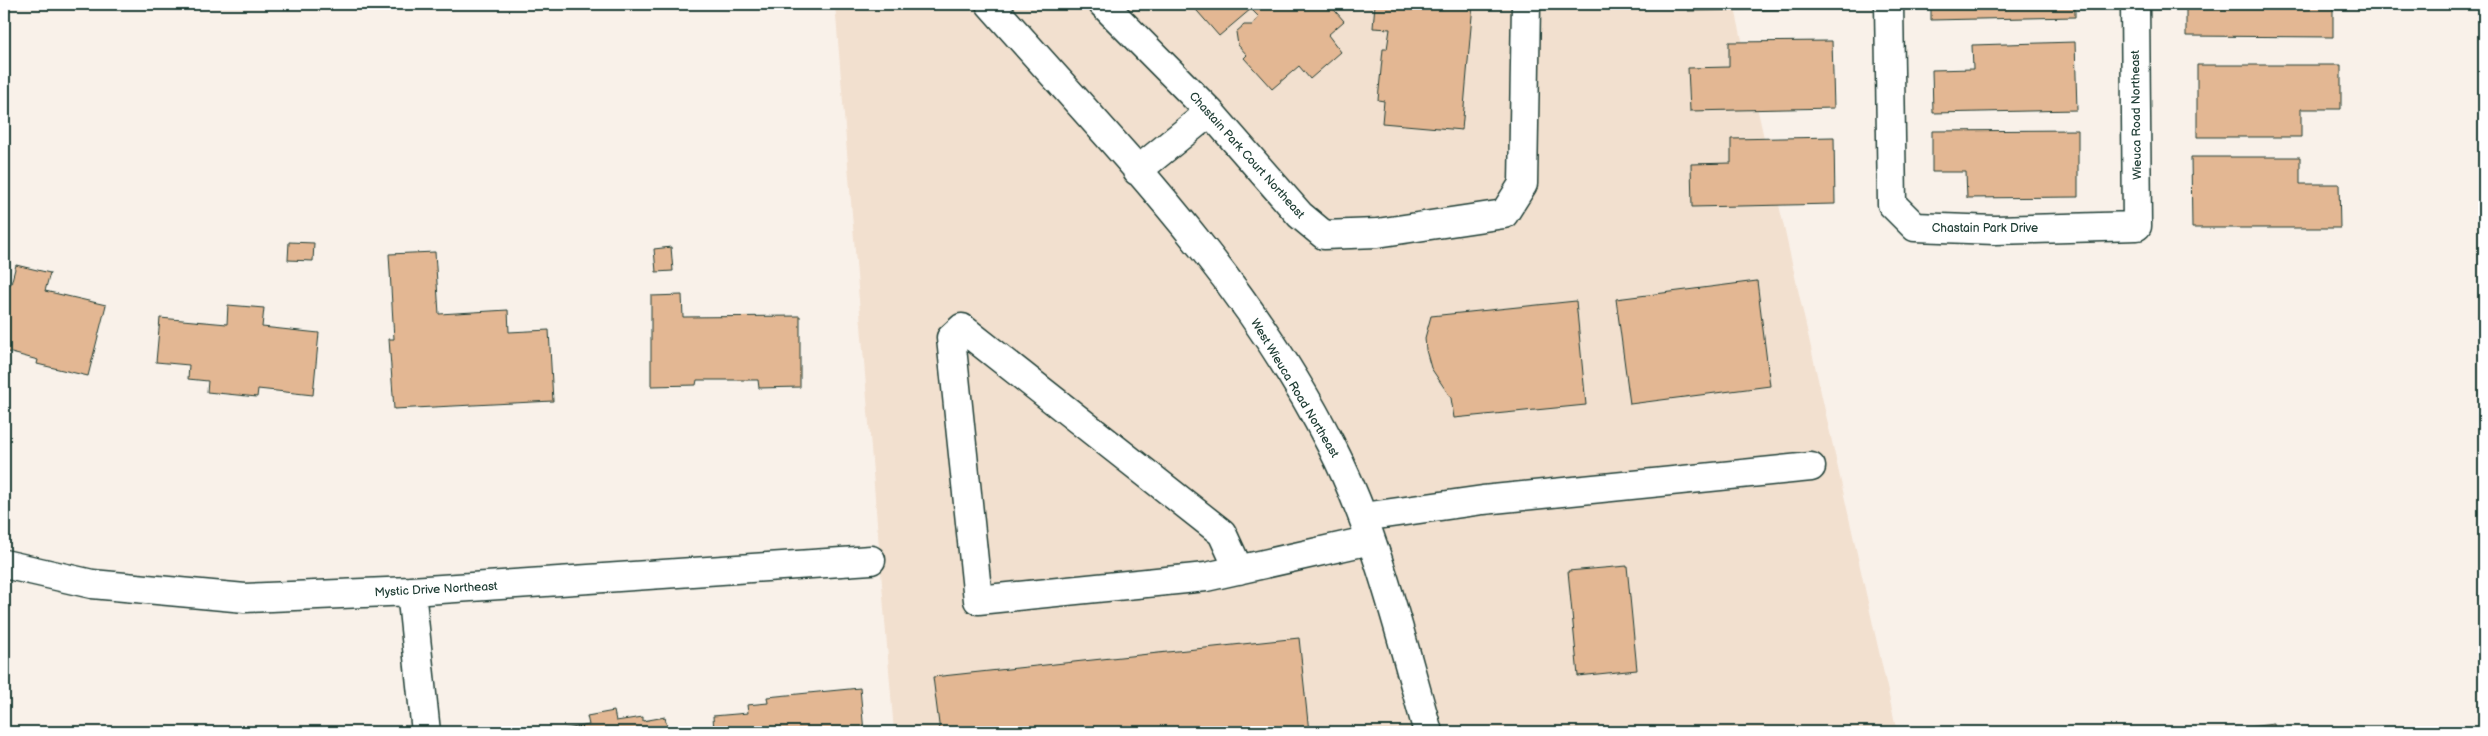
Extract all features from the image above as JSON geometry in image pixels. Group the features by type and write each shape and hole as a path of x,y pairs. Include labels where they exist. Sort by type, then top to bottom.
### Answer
{"street":[{"name":"West Wieuca Road Northeast","path":"990,4 1205,249 1267,336 1331,444 1367,529 1428,732"},
{"name":"Chastain Park Court Northeast","path":"1102,4 1210,112 1300,215 1324,235 1377,233 1504,214 1523,184 1526,4"},
{"name":"Chastain Park Drive","path":"1889,4 1892,204 1914,227 1995,230 2137,226"},
{"name":"Wieuca Road Northeast","path":"2135,4 2137,226"},
{"path":"1137,171 1210,112"},
{"path":"1239,570 1222,533 962,328 951,338 978,600 1206,577 1239,570 1367,529 1483,500 1811,467"},
{"name":"Mystic Drive Northeast","path":"4,564 92,584 245,598 411,591 871,560"},
{"path":"411,591 426,732"}],"shaded area":[{"path":"835,4 1734,4 1897,732 894,732"}],"building":[{"path":"1191,4 1329,4 1344,21 1328,35 1341,52 1310,79 1299,66 1272,89 1244,58 1247,55 1238,45 1236,32 1244,25 1252,25 1259,17 1251,9 1219,36"},
{"path":"1375,4 1473,4 1462,130 1382,123 1384,101 1378,100 1383,49 1387,49 1390,29 1373,28"},
{"path":"1688,4 1832,4 1832,9 1688,11"},
{"path":"1931,4 2075,4 2075,17 1931,20"},
{"path":"2186,4 2333,4 2333,37 2186,36"},
{"path":"1832,41 1834,108 1690,111 1688,68 1729,67 1729,42"},
{"path":"2075,42 2077,110 1933,113 1932,70 1973,69 1972,45"},
{"path":"2197,65 2341,65 2341,109 2301,109 2301,137 2197,137"},
{"path":"2078,130 2078,197 1967,198 1966,172 1932,172 1932,131"},
{"path":"1834,137 1835,204 1692,207 1691,164 1731,163 1731,139"},
{"path":"2191,157 2300,157 2300,184 2339,184 2340,228 2192,228"},
{"path":"289,242 314,243 313,261 288,260"},
{"path":"671,247 673,271 656,272 654,249"},
{"path":"435,252 439,314 508,310 509,332 549,330 553,401 394,409 389,339 394,339 389,254"},
{"path":"16,265 50,273 45,291 106,305 88,376 37,364 38,360 4,351 4,283 11,284"},
{"path":"1757,281 1770,386 1630,404 1616,299"},
{"path":"682,295 683,317 800,316 800,387 759,388 758,380 697,380 696,385 651,386 651,296"},
{"path":"1576,301 1586,405 1454,418 1451,398 1431,368 1426,350 1425,338 1431,316"},
{"path":"228,305 264,308 262,327 319,333 313,395 258,389 257,397 207,392 208,381 188,379 189,365 156,362 160,318 227,324"},
{"path":"1627,566 1637,670 1578,676 1568,571"},
{"path":"1299,638 1309,732 940,732 933,677"},
{"path":"860,688 864,732 714,732 713,716 748,713 747,705 768,703 767,697"},
{"path":"614,711 616,721 643,717 643,721 665,717 668,732 560,732 560,730 589,725 587,716"},
{"path":"2274,724 2275,732 2227,732 2239,731 2240,728"}]}
